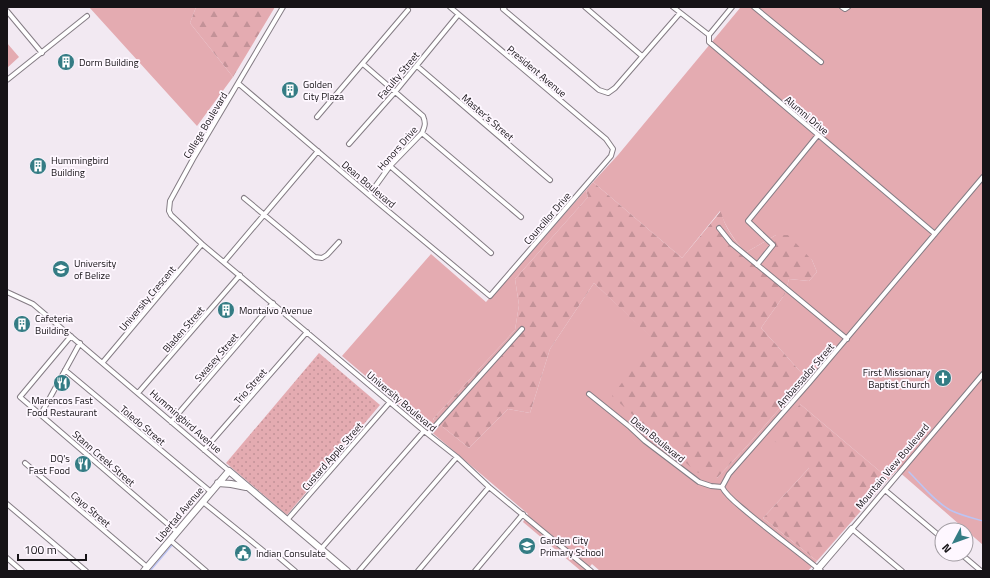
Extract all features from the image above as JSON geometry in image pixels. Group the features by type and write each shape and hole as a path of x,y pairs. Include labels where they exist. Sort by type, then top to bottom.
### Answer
{"street":[{"name":"College Boulevard","path":"202,244 171,215 169,206 170,201 193,159 283,7"},
{"name":"President Avenue","path":"450,7 606,139 613,149"},
{"path":"585,7 642,56"},
{"name":"Alumni Drive","path":"673,7 709,35 709,42 935,234"},
{"path":"709,35 732,7"},
{"path":"754,7 821,62"},
{"path":"842,7 848,7"},
{"path":"504,8 599,90 608,94 615,88 680,13"},
{"path":"317,117 408,10"},
{"path":"7,11 42,53"},
{"name":"Faculty Street","path":"349,144 417,66 458,15"},
{"path":"7,80 87,16"},
{"name":"Honors Drive","path":"363,64 423,116 426,122 422,133 390,166 369,194"},
{"name":"Master's Street","path":"417,66 550,180"},
{"name":"Dean Boulevard","path":"238,84 490,296"},
{"path":"422,133 521,217"},
{"path":"757,265 773,245 748,221 818,135"},
{"name":"Councillor Drive","path":"490,296 611,156 613,149"},
{"path":"224,262 318,151"},
{"path":"390,166 490,253"},
{"name":"Ambassador Street","path":"722,487 729,474 847,339 983,177"},
{"path":"244,198 315,257 322,258 340,242"},
{"path":"720,228 731,243 847,339"},
{"name":"University Boulevard","path":"202,244 457,457 489,487 591,571"},
{"name":"University Crescent","path":"103,362 202,244"},
{"name":"Bladen Street","path":"138,393 240,275"},
{"name":"Hummingbird Avenue","path":"7,292 33,304 347,571"},
{"name":"Swasey Street","path":"171,422 273,303"},
{"path":"321,549 426,432 522,329"},
{"name":"Trio Street","path":"204,450 307,332"},
{"name":"Stann Creek Street","path":"70,336 20,397 177,532"},
{"path":"41,414 80,343"},
{"name":"Toledo Street","path":"66,370 211,492"},
{"name":"Mountain View Boulevard","path":"818,570 983,374"},
{"name":"Dean Boulevard","path":"589,394 645,441 699,482 711,486 722,487"},
{"name":"Custard Apple Street","path":"287,520 390,402"},
{"path":"359,571 457,457"},
{"name":"Cayo Street","path":"25,463 145,569"},
{"name":"Libertad Avenue","path":"145,569 229,471"},
{"path":"218,484 231,484 248,487"},
{"path":"418,571 489,487"},
{"path":"722,487 724,492 735,502 818,570"},
{"path":"885,490 934,531"},
{"path":"203,502 266,553 275,554 295,571"},
{"path":"7,504 86,571"},
{"path":"475,571 523,514"},
{"path":"852,529 902,571"},
{"path":"170,540 206,571"},
{"path":"7,558 22,571"},
{"path":"970,562 981,571"}],"green space":[{"path":"89,7 196,7 190,23 233,77 197,126"},
{"path":"196,7 275,7 233,77 190,23"},
{"path":"983,7 983,545 974,537 974,522 957,522 897,470 889,479 800,404 809,468 763,518 817,561 808,571 600,571 592,564 586,571 581,571 523,522 528,514 342,356 431,254 486,302 586,190 588,197 515,279 519,305 515,330 433,419 469,448 508,409 530,413 550,349 594,283 655,340 717,478 806,378 761,328 785,294 789,279 809,281 817,272 812,260 776,235 745,253 727,228 720,211 682,258 593,182 618,155 740,8"},
{"path":"7,43 19,57 7,68"},
{"path":"593,182 682,258 721,211 727,228 745,253 776,235 788,235 812,260 817,272 809,281 789,279 785,294 761,328 806,378 717,478 696,472 612,396 654,340 594,283 550,349 530,413 508,409 469,448 433,419 515,330 519,305 515,279 588,197 586,190"},
{"path":"319,353 380,405 287,515 226,463"},
{"path":"800,404 889,479 817,561 763,518 809,468 773,440"}],"waterway":[{"path":"909,472 933,497 950,510 983,521"},
{"path":"147,563 169,537"},
{"path":"150,571 173,544"}],"place":[{"name":"Dorm Building","path":"66,62"},
{"name":"Golden City Plaza","path":"290,90"},
{"name":"Hummingbird Building","path":"38,166"},
{"name":"University of Belize","path":"61,269"},
{"name":"Montalvo Avenue","path":"226,310"},
{"name":"Cafeteria Building","path":"22,324"},
{"name":"First Missionary Baptist Church","path":"943,378"},
{"name":"Marencos Fast Food Restaurant","path":"62,383"},
{"name":"DQ's Fast Food","path":"83,464"},
{"name":"Garden City Primary School","path":"527,546"},
{"name":"Indian Consulate","path":"243,553"}]}
